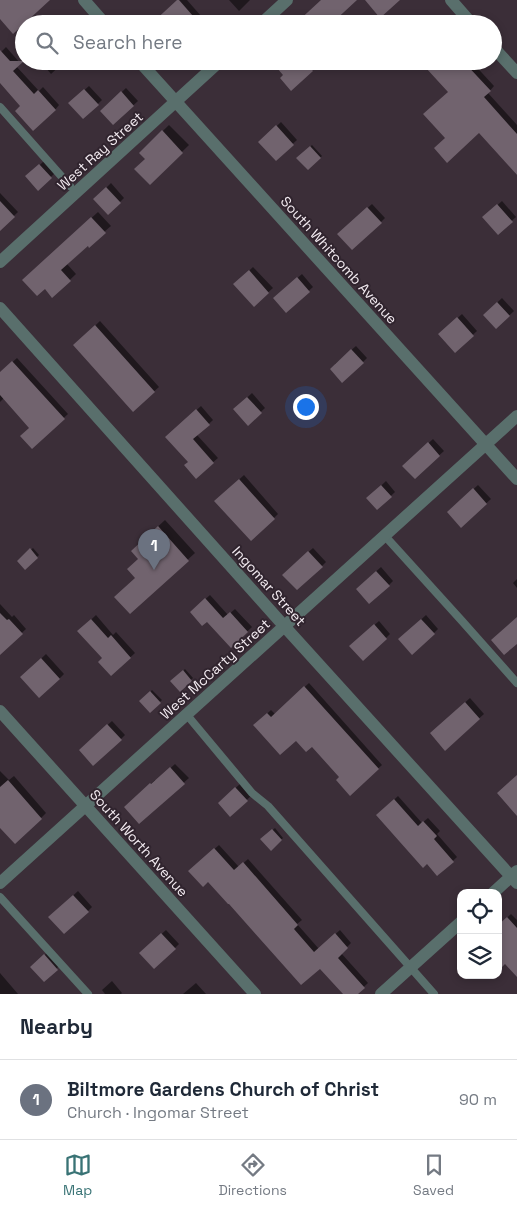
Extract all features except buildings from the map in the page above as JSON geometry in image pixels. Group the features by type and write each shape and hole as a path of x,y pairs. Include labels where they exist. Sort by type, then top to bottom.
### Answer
{"street":[{"path":"84,0 97,15"},
{"path":"451,0 464,15"},
{"path":"270,15 280,4"},
{"path":"502,57 517,73"},
{"name":"South Whitcomb Avenue","path":"147,70 517,479"},
{"name":"West Ray Street","path":"0,262 210,70"},
{"name":"Ingomar Street","path":"0,308 285,627 515,877"},
{"name":"West McCarty Street","path":"0,883 517,416"},
{"name":"South Worth Avenue","path":"0,711 255,994"},
{"path":"498,889 515,877"},
{"path":"381,994 457,926"}],"lane":[{"path":"0,107 70,186"},
{"path":"385,536 517,683"},
{"path":"187,715 252,793 268,806 434,994"},
{"path":"0,897 88,994"}],"place":[{"name":"Biltmore Gardens Church of Christ","path":"154,570"}]}
